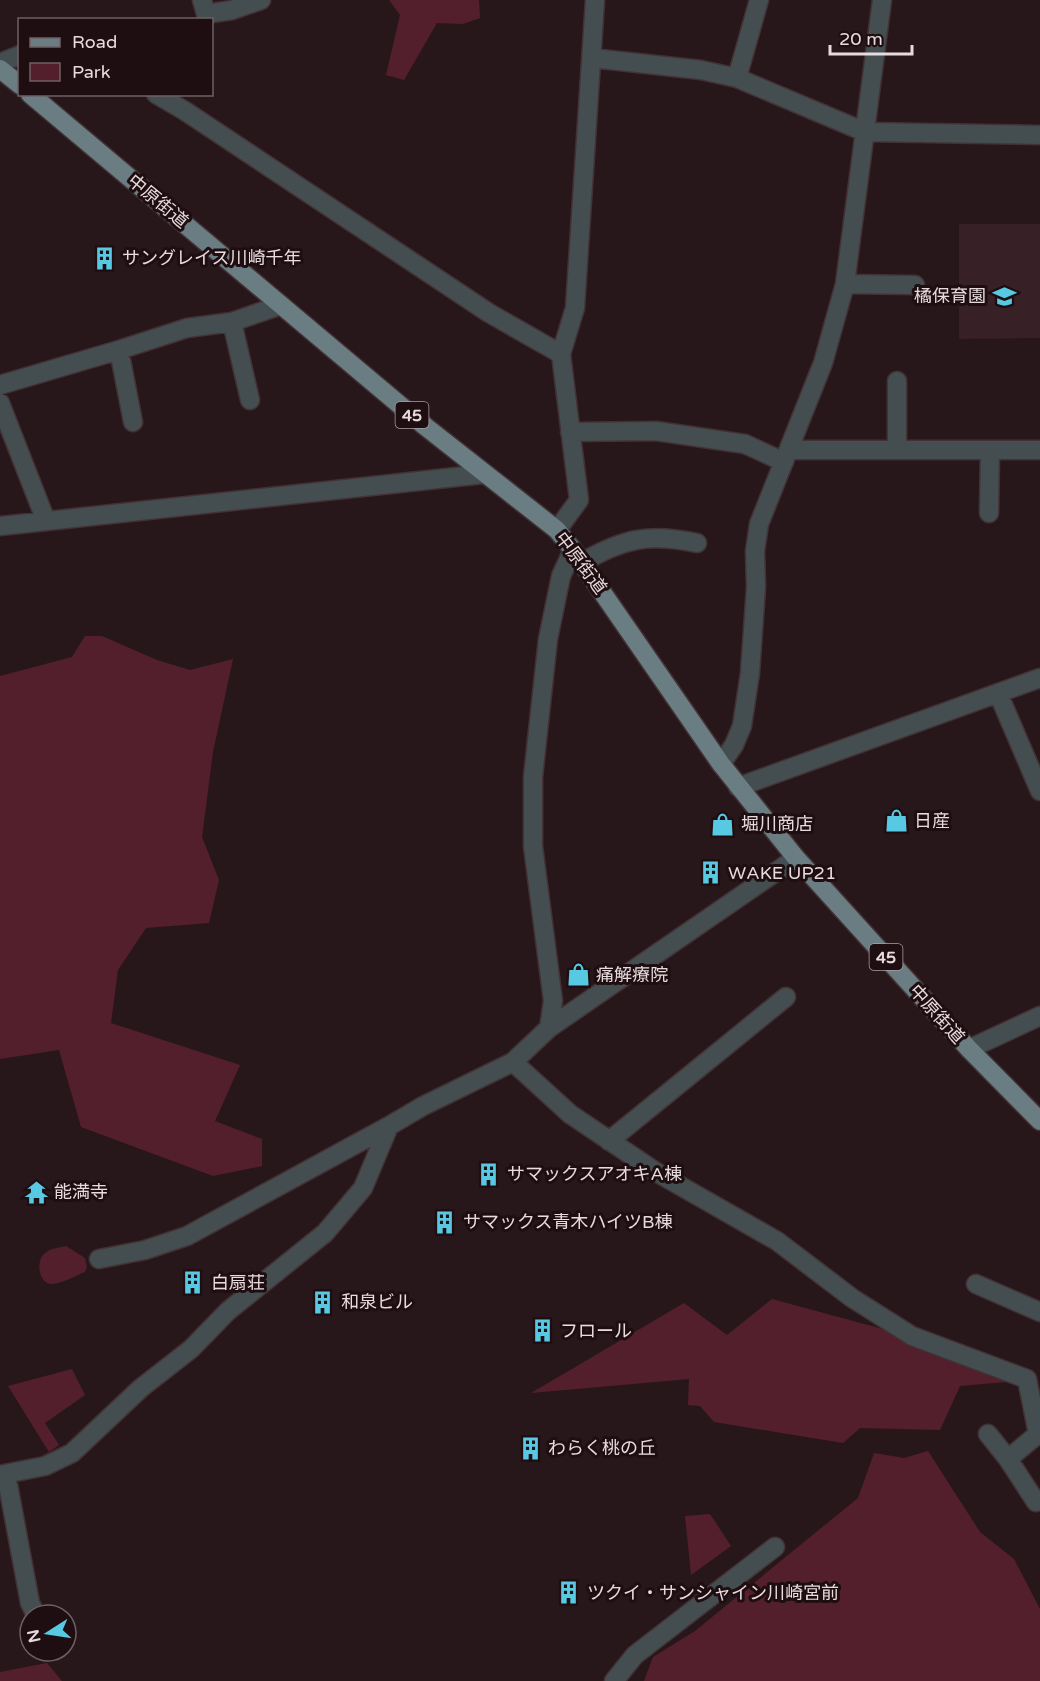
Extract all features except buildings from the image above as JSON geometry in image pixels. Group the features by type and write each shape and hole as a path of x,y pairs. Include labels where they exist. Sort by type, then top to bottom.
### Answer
{"main road":[{"path":"0,69 18,83"},
{"name":"中原街道","path":"32,96 484,474 557,530 721,764 795,858 969,1049 1040,1121"}],"street":[{"path":"202,0 206,14 232,10 261,0"},
{"path":"557,530 579,500 561,354 575,308 595,0"},
{"path":"737,78 759,0"},
{"path":"721,764 734,745 742,726 750,673 756,587 755,551 759,524 823,363 845,284 882,0"},
{"path":"0,63 18,56"},
{"path":"592,58 701,70 737,78 865,132 1040,135"},
{"path":"159,96 489,313 561,354"},
{"path":"845,284 915,285"},
{"path":"0,385 187,328 232,322 281,305"},
{"path":"232,322 250,400"},
{"path":"119,350 133,422"},
{"path":"897,381 897,450"},
{"path":"0,403 46,521"},
{"path":"570,432 656,431 745,444 787,456 897,450 1040,450"},
{"path":"989,513 990,450"},
{"path":"0,526 484,474"},
{"path":"549,1028 553,1001 533,846 533,777 548,639 561,576 577,556 644,538 671,538 697,543"},
{"path":"738,787 1040,678"},
{"path":"998,693 1040,791"},
{"path":"99,1259 145,1250 187,1236 423,1106 513,1062 549,1028 795,858"},
{"path":"609,1141 786,998"},
{"path":"969,1049 1040,1016"},
{"path":"513,1062 570,1114 609,1141 656,1172 777,1241 852,1298 912,1336 1034,1373 1038,1434 1008,1459"},
{"path":"30,1603 3,1474 45,1466 72,1453 141,1388 191,1349 228,1311 325,1233 363,1188 389,1126"},
{"path":"976,1284 1040,1312"},
{"path":"988,1434 1008,1459 1036,1502"},
{"path":"614,1681 634,1654 775,1547"}],"shaded area":[{"path":"959,224 1040,224 1040,338 959,339"}],"green space":[{"path":"389,0 479,0 480,18 463,24 437,23 404,80 386,75 400,15"},
{"path":"85,636 102,636 157,660 190,670 233,659 213,752 202,837 219,880 209,923 146,928 118,970 111,1023 240,1065 215,1121 262,1139 262,1166 213,1176 81,1127 59,1050 0,1059 0,676 72,657"},
{"path":"66,1246 85,1258 87,1267 85,1272 61,1282 48,1283 40,1273 41,1259 48,1251"},
{"path":"772,1299 879,1328 1018,1381 960,1386 940,1430 860,1428 843,1443 714,1422 700,1406 688,1405 689,1379 531,1393 684,1303 727,1335"},
{"path":"72,1369 85,1395 45,1423 59,1445 49,1452 8,1386"},
{"path":"928,1451 980,1532 1014,1559 1040,1609 1040,1681 644,1681 653,1657 695,1631 858,1498 874,1453 904,1458"},
{"path":"710,1514 731,1546 691,1575 685,1516"},
{"path":"47,1663 62,1681 0,1681 0,1672"}],"place":[{"name":"サングレイス川崎千年","path":"104,258"},
{"name":"橘保育園","path":"1004,296"},
{"name":"日産","path":"896,821"},
{"name":"堀川商店","path":"723,824"},
{"name":"WAKE UP21","path":"710,873"},
{"name":"痛解療院","path":"578,975"},
{"name":"サマックスアオキA棟","path":"489,1174"},
{"name":"能満寺","path":"36,1192"},
{"name":"サマックス青木ハイツB棟","path":"445,1222"},
{"name":"白扇荘","path":"193,1283"},
{"name":"和泉ビル","path":"323,1302"},
{"name":"フロール","path":"542,1331"},
{"name":"わらく桃の丘","path":"530,1448"},
{"name":"ツクイ・サンシャイン川崎宮前","path":"569,1593"}]}
